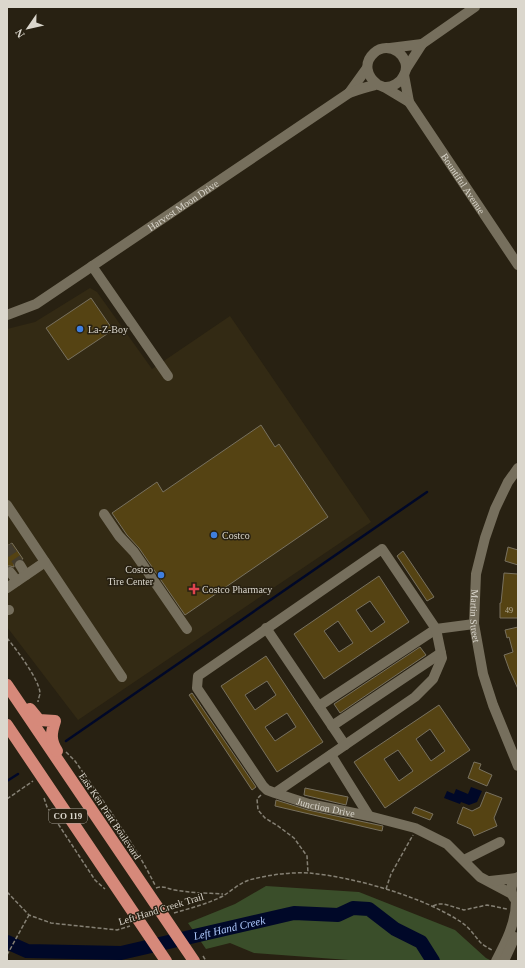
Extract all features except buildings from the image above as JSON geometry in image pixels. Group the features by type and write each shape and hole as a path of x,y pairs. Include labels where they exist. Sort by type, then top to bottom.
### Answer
{"highway":[{"path":"7,682 14,686 36,717 43,721 55,721 51,734 54,746 110,829 109,836"},
{"name":"East Ken Pratt Boulevard","path":"7,685 109,836 157,897 194,961"},
{"name":"CO 119","path":"7,725 37,781 166,961"}],"street":[{"path":"349,93 381,85 397,84 422,44 475,7"},
{"path":"409,102 372,80 367,68 368,61 371,55 382,48 422,44"},
{"path":"389,48 395,49 400,53 406,63 405,72 409,102"},
{"path":"349,93 367,68"},
{"name":"Harvest Moon Drive","path":"9,312 24,309 36,304 349,93"},
{"name":"Bountiful Avenue","path":"409,102 518,265"},
{"path":"92,266 168,376"},
{"name":"Martin Street","path":"518,468 508,482 495,509 485,538 476,574 474,624 483,674 493,705 518,766"},
{"path":"7,505 122,677"},
{"path":"104,514 119,536 134,552 187,629"},
{"path":"382,549 436,629 442,658 433,679 415,697 346,746 271,792 263,786 197,688 198,676 382,549"},
{"path":"7,588 45,562"},
{"path":"20,565 26,575"},
{"path":"10,572 17,581"},
{"path":"319,706 436,629 474,624"},
{"path":"266,628 346,746"},
{"path":"332,726 441,653"},
{"path":"331,755 369,816"},
{"name":"Junction Drive","path":"271,792 309,804 369,816 415,828 447,844 480,877 490,881 515,902"},
{"path":"464,860 500,842"},
{"path":"490,881 517,877"},
{"path":"504,961 514,922 515,902 511,888 517,877"},
{"path":"496,957 508,946 518,929"}],"path":[{"path":"7,638 16,648 36,680 40,693 38,703"},
{"path":"63,748 75,761 147,867 151,889 157,897"},
{"path":"7,799 37,781"},
{"path":"271,792 257,799 258,810 265,818 294,838 307,856 308,873"},
{"path":"43,795 47,807 95,880 105,889"},
{"path":"386,889 391,874 415,828"},
{"name":"Left Hand Creek Trail","path":"174,913 207,903 247,881 282,873 308,873 354,881 386,889 432,906 462,922 496,957"},
{"name":"Left Hand Creek Trail","path":"151,889 164,886 175,890 225,894"},
{"path":"7,892 29,915 7,955"},
{"path":"432,906 444,904 464,910 487,905 498,906 515,902"},
{"name":"Left Hand Creek Trail","path":"29,915 51,923 67,925 117,930 131,926"}],"shaded area":[{"path":"90,288 97,292 152,369 230,316 371,522 78,720 7,627 7,329 35,322"}],"green space":[{"path":"266,886 359,892 455,930 486,958 492,961 362,961 254,953 230,943 206,949 188,923 235,904"}],"water":[{"path":"471,787 482,791 477,802 469,805 461,802 460,804 444,798 447,791 454,794 456,789 468,794"}],"waterway":[{"path":"66,741 427,492"},
{"path":"7,781 18,774"},
{"name":"Left Hand Creek","path":"7,942 27,951 121,953 294,913 338,915 353,908 369,909 395,929 421,942 433,961"}],"tunnel":[{"path":"7,546 20,565"}],"place":[{"name":"La-Z-Boy","path":"80,329"},
{"name":"Costco","path":"214,535"},
{"name":"Costco Tire Center","path":"161,575"},
{"name":"Costco Pharmacy","path":"194,589"}]}
